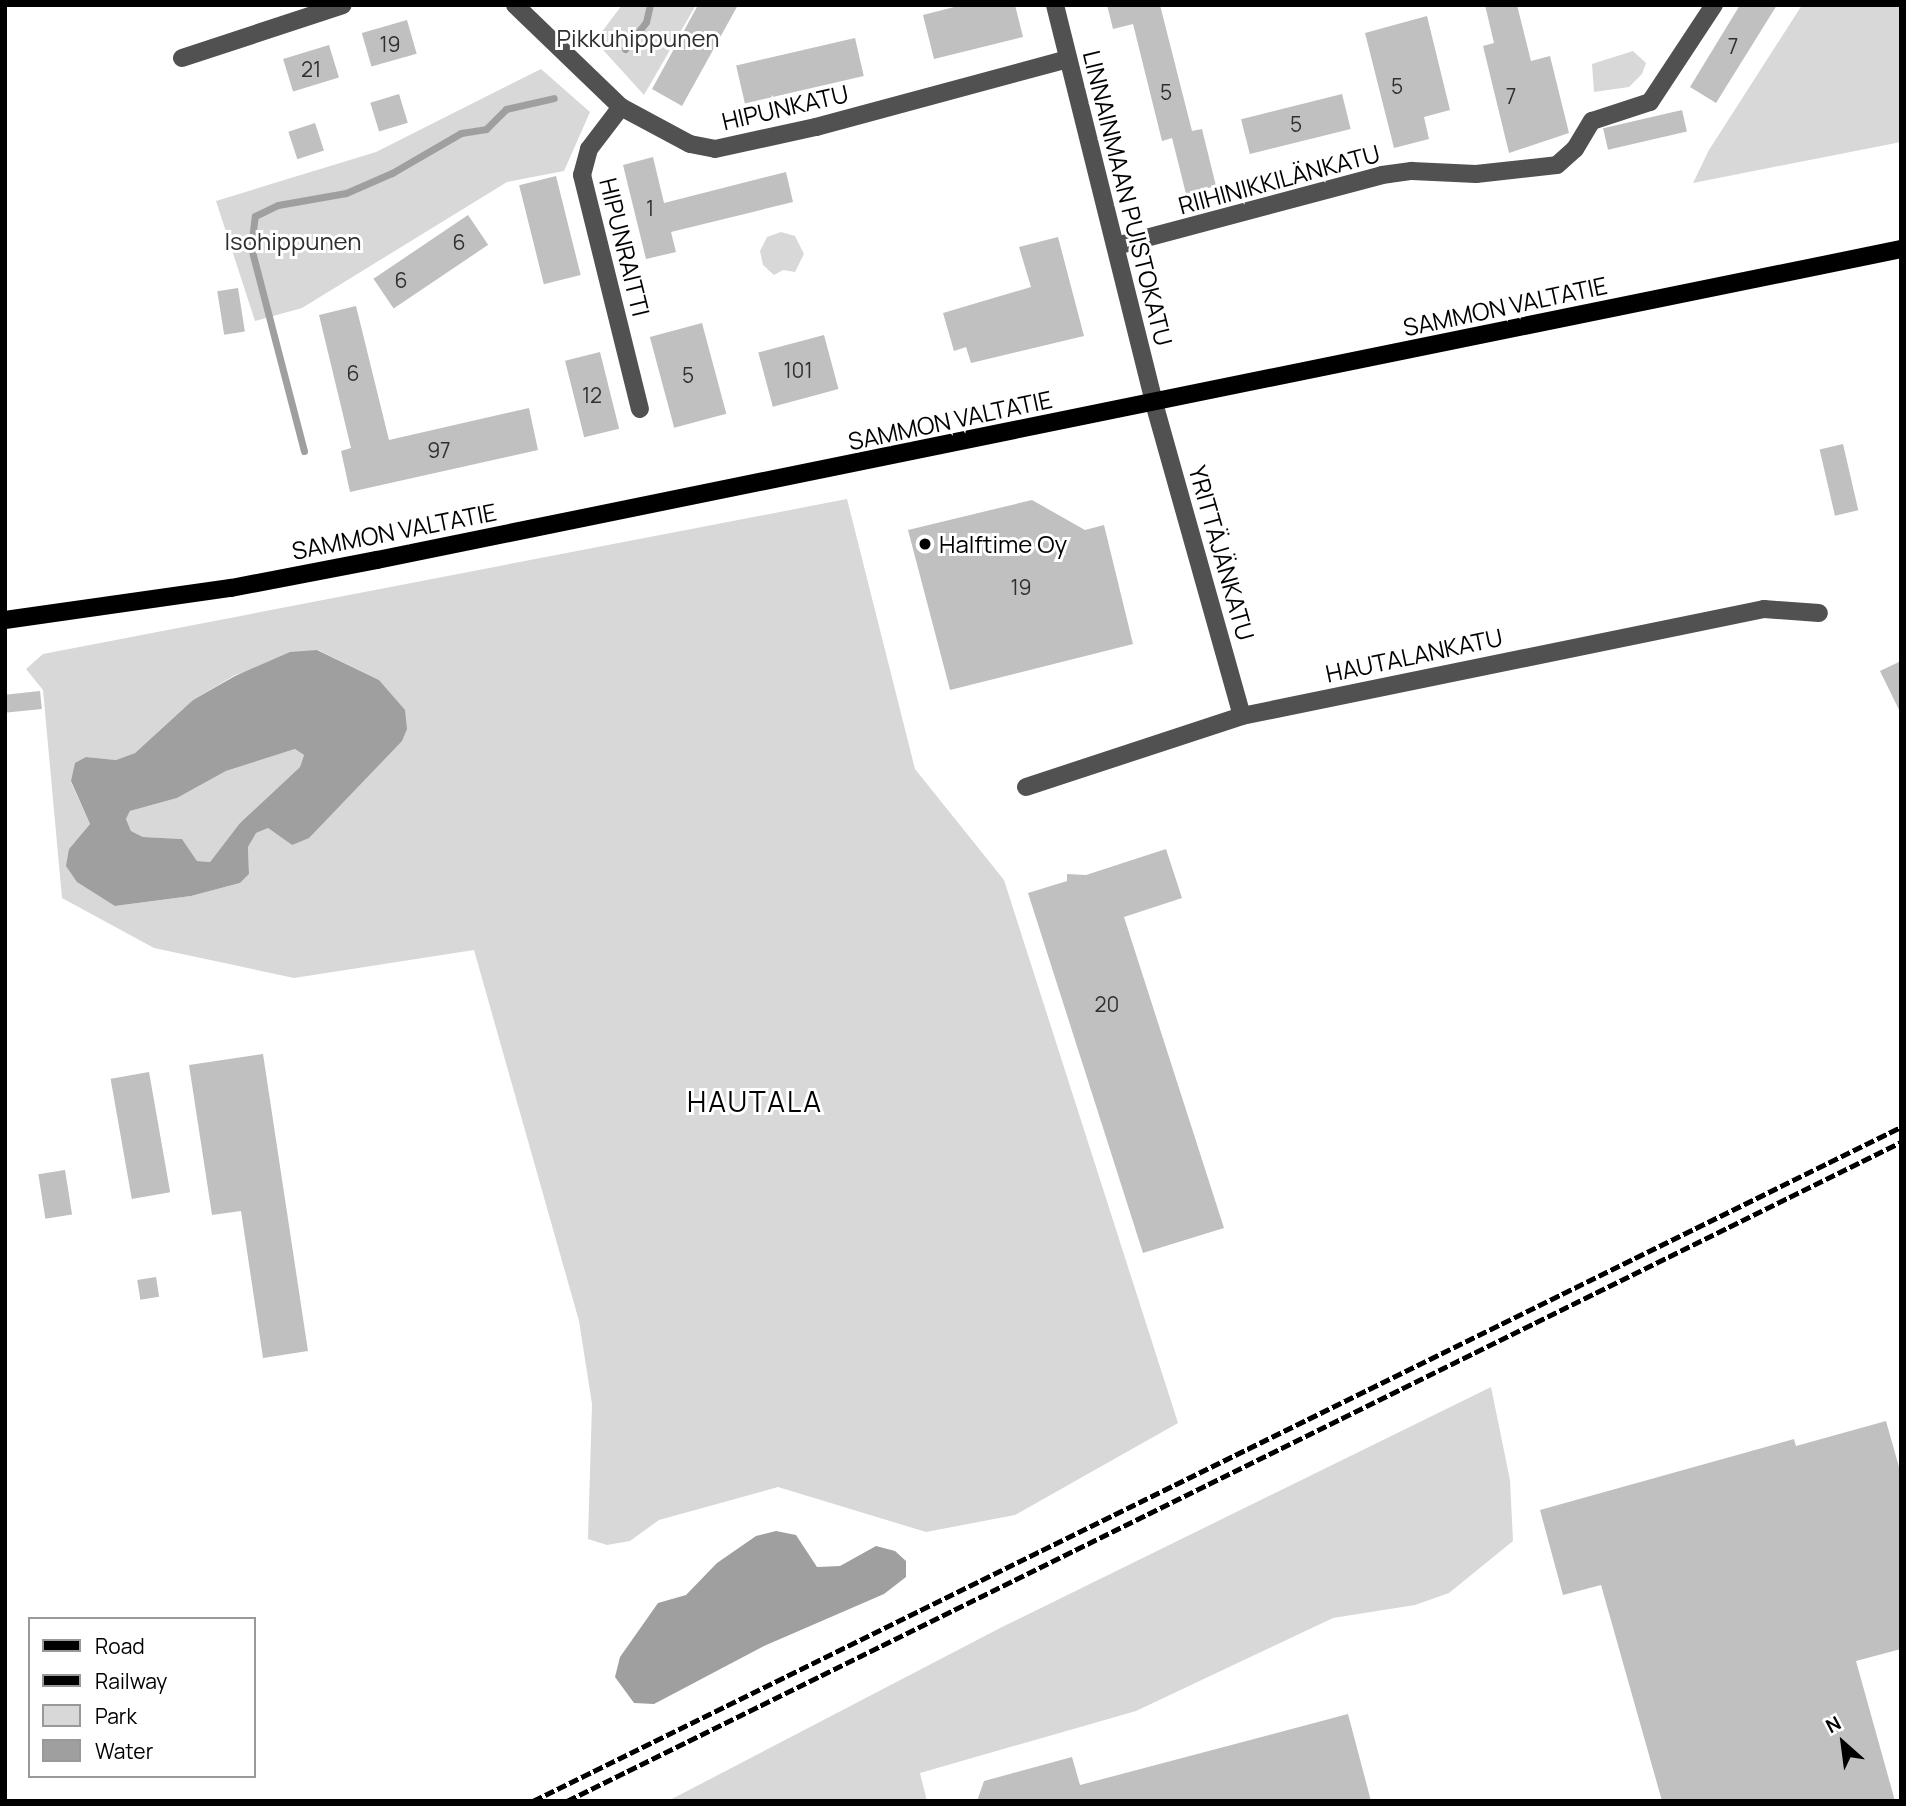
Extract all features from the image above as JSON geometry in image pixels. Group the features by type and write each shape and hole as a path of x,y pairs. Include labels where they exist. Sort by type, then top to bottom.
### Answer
{"main road":[{"name":"SAMMON VALTATIE","path":"5,620 244,586 1901,249"}],"street":[{"path":"182,58 343,5"},
{"name":"HIPUNKATU","path":"515,5 621,107 690,144 715,149 816,127 1068,59"},
{"name":"LINNAINMAAN PUISTOKATU","path":"1055,5 1154,403"},
{"name":"RIIHINIKKILÄNKATU","path":"1116,246 1382,175 1412,171 1476,174 1557,165 1575,149 1592,121 1650,102 1714,5"},
{"name":"HIPUNRAITTI","path":"621,107 589,149 582,174 640,409"},
{"name":"YRITTÄJÄNKATU","path":"1154,403 1242,716"},
{"name":"HAUTALANKATU","path":"1026,787 1242,716 1764,609 1819,613"}],"green space":[{"name":"Pikkuhippunen","path":"622,5 696,5 644,95 595,41"},
{"path":"1802,5 1901,5 1901,142 1693,183 1709,150"},
{"path":"1633,51 1646,63 1642,74 1629,87 1594,92 1592,64"},
{"name":"Isohippunen","path":"541,69 590,112 564,171 507,182 302,308 255,321 216,201 376,152"},
{"path":"781,232 795,236 804,254 795,272 783,270 774,275 763,265 760,251 767,237"},
{"path":"847,499 915,769 1004,880 1178,1423 1015,1515 926,1532 778,1487 659,1520 630,1541 607,1545 588,1539 592,1404 579,1321 474,950 294,978 154,948 62,898 43,690 26,669 43,654","holes":["318,650 379,680 405,711 292,845 268,828 255,833 248,847 249,874 240,883 191,896 115,906 69,849 90,824 71,782 86,757 116,760 135,753 193,700 235,675"]},
{"path":"295,749 304,755 300,767 240,823 210,862 197,861 182,839 143,837 131,831 126,819 130,811 177,798 226,771"},
{"path":"1491,1387 1510,1480 1513,1541 1449,1593 1415,1605 1333,1618 1136,1711 920,1773 927,1801 668,1801 1002,1627"}],"water":[{"path":"317,650 379,680 405,710 407,729 402,741 309,838 292,845 268,828 256,833 248,847 249,874 240,883 191,896 115,906 77,882 66,866 69,849 90,824 71,781 75,763 86,757 116,760 135,753 193,700 235,676 290,652","holes":["295,749 304,755 300,767 240,823 210,862 197,861 182,839 143,837 131,831 126,819 130,811 177,798 226,771"]},
{"path":"776,1531 796,1535 817,1567 840,1566 876,1546 895,1551 906,1561 906,1577 884,1594 764,1646 654,1704 634,1703 615,1677 620,1657 658,1603 686,1595 717,1563 756,1536"}],"building":[{"path":"698,5 738,5 682,106 652,89"},
{"path":"962,5 1015,5 1023,37 934,59 923,15"},
{"path":"1107,5 1160,5 1192,131 1202,129 1216,186 1186,194 1172,138 1162,141 1133,24 1113,29"},
{"path":"1485,5 1517,5 1531,61 1550,56 1569,133 1509,153 1483,46 1494,43"},
{"path":"1740,5 1777,5 1716,103 1690,87"},
{"path":"1427,16 1450,110 1424,117 1429,139 1394,148 1365,33"},
{"path":"407,20 417,54 371,67 362,33"},
{"path":"855,38 864,76 745,103 736,65"},
{"path":"329,45 339,78 293,92 283,59"},
{"path":"399,94 408,123 379,131 370,103"},
{"path":"1342,94 1351,129 1250,154 1241,119"},
{"path":"1682,110 1687,131 1608,150 1603,128"},
{"path":"315,123 324,151 297,159 288,132"},
{"path":"653,157 664,203 786,172 793,202 671,232 676,252 646,259 623,165"},
{"path":"556,176 581,275 544,284 519,185"},
{"path":"468,215 488,245 394,309 373,279"},
{"path":"1058,237 1084,336 971,363 966,347 954,351 943,313 1031,287 1019,247"},
{"path":"238,288 245,331 224,335 217,291"},
{"path":"356,306 389,440 529,408 538,450 350,492 341,451 351,448 319,315"},
{"path":"702,323 726,414 674,428 650,337"},
{"path":"824,335 838,389 773,407 758,353"},
{"path":"600,352 619,429 584,437 565,361"},
{"path":"1843,444 1858,510 1835,516 1820,449"},
{"path":"1032,500 1085,530 1104,525 1133,644 950,690 908,530"},
{"path":"1901,661 1901,714 1880,671"},
{"path":"40,691 42,709 7,713 5,695"},
{"path":"1166,849 1182,898 1124,917 1224,1228 1143,1253 1028,893 1067,881 1067,874 1086,875"},
{"path":"263,1054 308,1351 263,1358 241,1211 212,1215 189,1065"},
{"path":"149,1072 170,1192 132,1199 111,1079"},
{"path":"65,1170 72,1214 45,1219 38,1174"},
{"path":"156,1277 159,1297 140,1300 137,1280"},
{"path":"1886,1421 1901,1474 1901,1649 1856,1661 1895,1801 1662,1801 1601,1585 1563,1595 1540,1510 1794,1439 1796,1446"},
{"path":"1348,1714 1371,1801 977,1801 984,1781 1072,1757 1080,1785"}],"waterway":[{"path":"625,49 646,22 650,5"},
{"path":"304,451 251,247 255,216 278,205 346,193 392,173 461,133 486,129 506,109 554,98"}],"railway":[{"path":"533,1801 1901,1127"},
{"path":"567,1801 1901,1142"}],"place":[{"name":"Halftime Oy","path":"925,544"}],"district":[{"name":"HAUTALA","path":"755,1101"}]}
